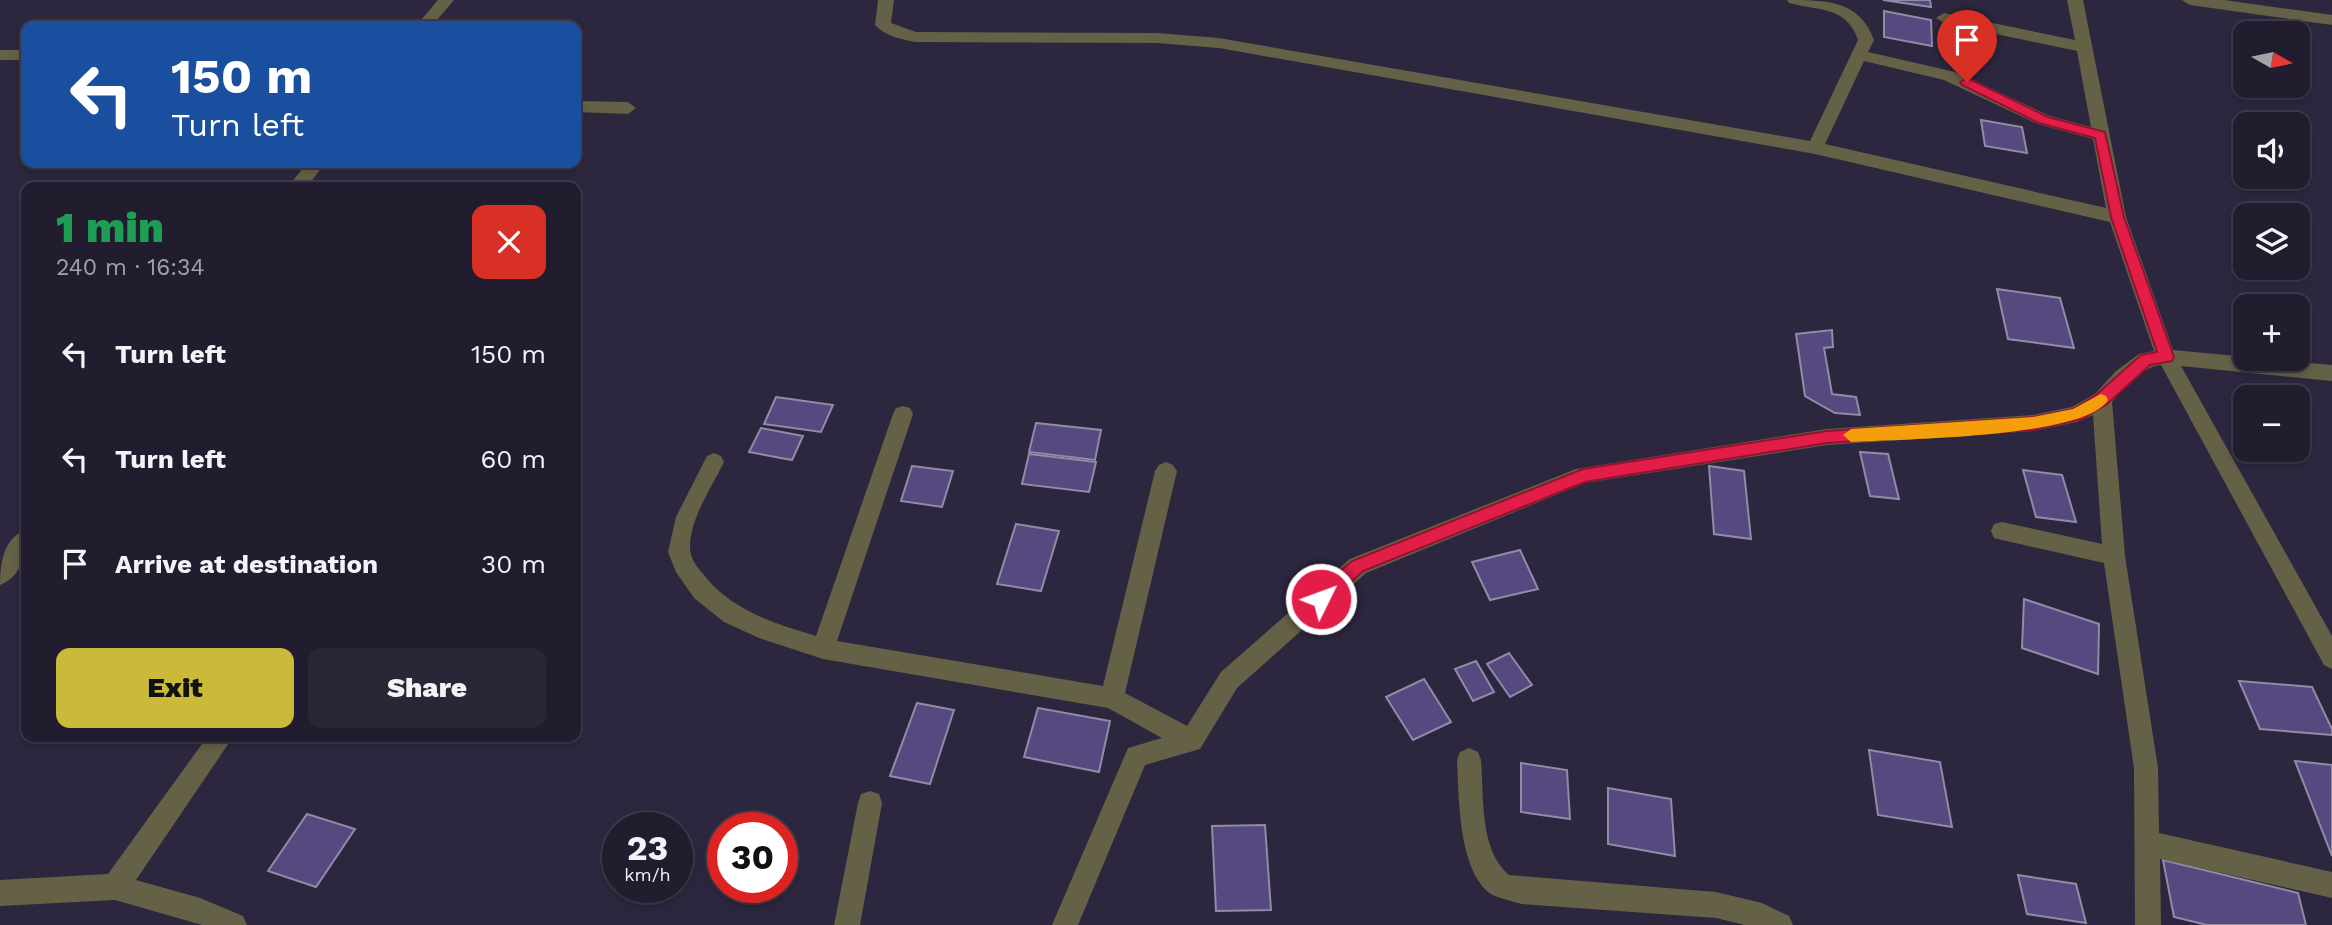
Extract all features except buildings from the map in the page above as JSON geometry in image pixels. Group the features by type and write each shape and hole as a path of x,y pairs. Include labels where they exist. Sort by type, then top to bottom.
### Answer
{"street":[{"path":"429,21 446,0"},
{"path":"886,0 883,25 894,33 916,37 1157,38 1219,43 1815,148 2118,217"},
{"path":"1795,0 1851,13 1858,19 1866,40 1815,148"},
{"path":"2075,0 2082,47 2118,217 2166,357 2332,658"},
{"path":"2190,0 2332,20"},
{"path":"1944,18 2082,47"},
{"path":"0,55 21,55"},
{"path":"1859,55 1949,76 2044,120 2101,135"},
{"path":"581,106 628,108"},
{"path":"1065,925 1137,756 1191,741 1229,680 1357,566 1583,475 1827,437 2033,423 2077,414 2102,400 2123,377 2146,359 2166,357 2332,373"},
{"path":"2102,400 2114,556 2146,768 2148,925"},
{"path":"822,649 903,414"},
{"path":"714,462 680,536 679,560 698,587 724,612 761,630 822,649 1112,698 1191,741"},
{"path":"1112,698 1166,471"},
{"path":"2002,531 2114,556"},
{"path":"0,575 21,546"},
{"path":"116,887 218,742"},
{"path":"1469,760 1478,846 1484,868 1499,884 1522,891 1718,915 1762,916 1780,925"},
{"path":"847,925 870,803"},
{"path":"2146,844 2332,885"},
{"path":"0,892 116,887 200,911 234,925"}],"slow traffic":[{"path":"1851,435 2033,423 2077,414 2101,400"}],"route":[{"path":"1321,599 1357,566 1583,475 1827,437 2033,423 2077,414 2102,400 2123,377 2146,359 2166,357 2118,217 2101,135 2044,120 1967,82"}]}
